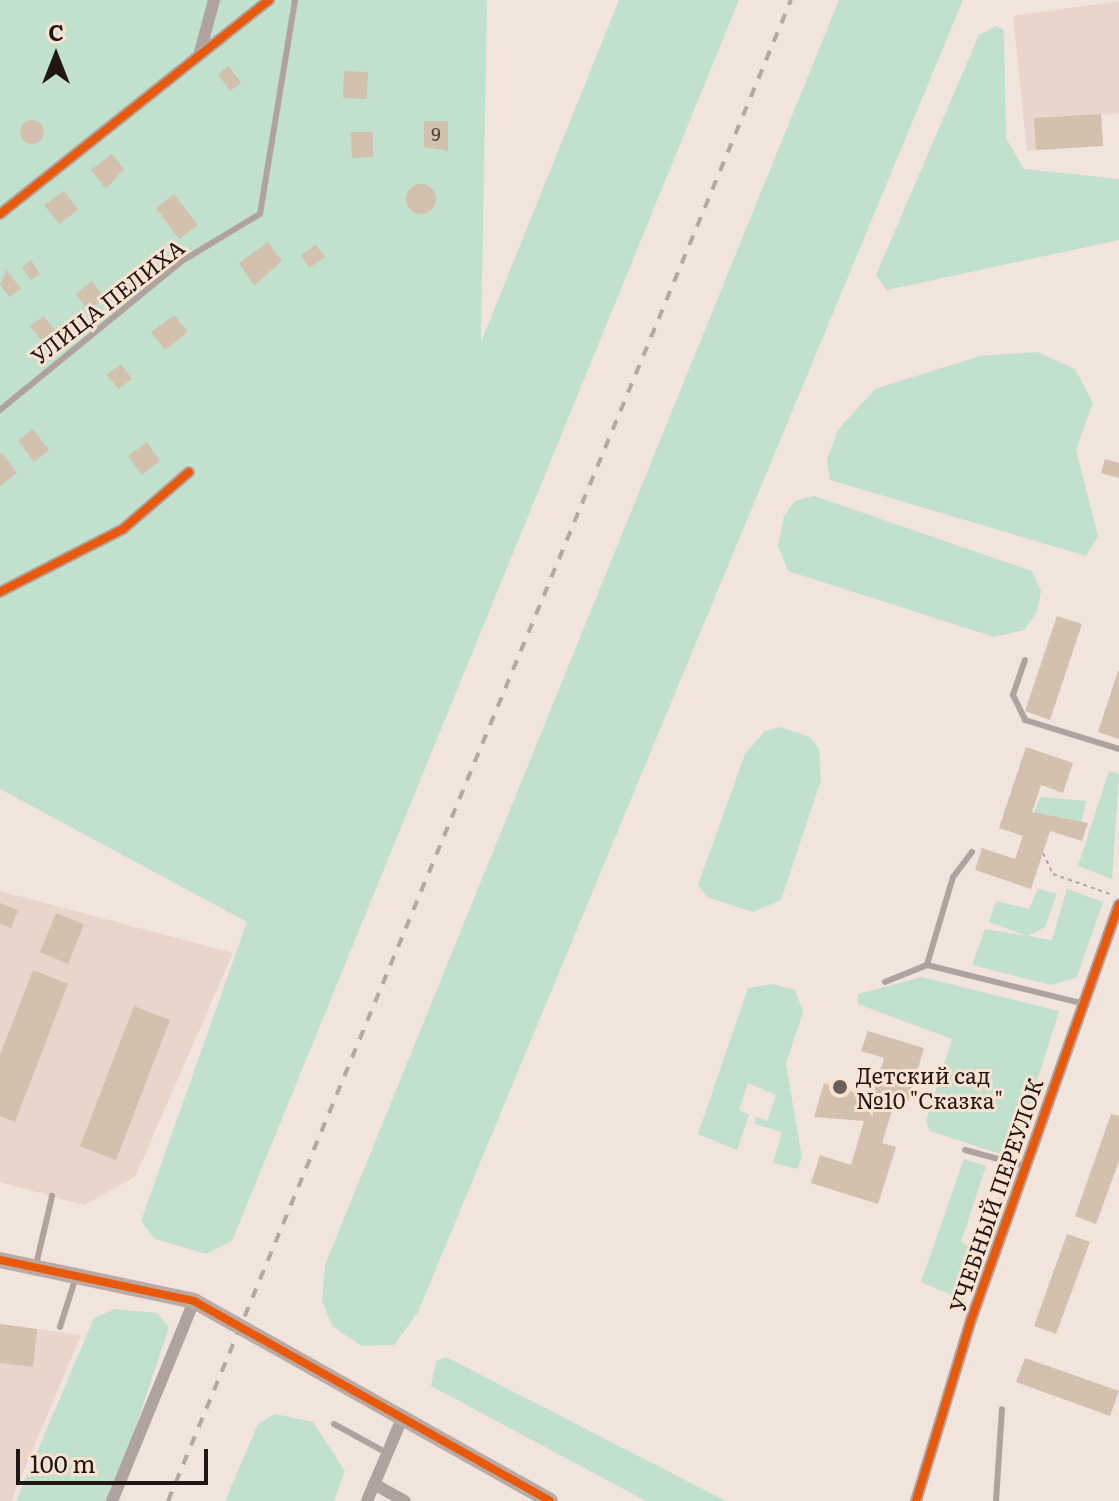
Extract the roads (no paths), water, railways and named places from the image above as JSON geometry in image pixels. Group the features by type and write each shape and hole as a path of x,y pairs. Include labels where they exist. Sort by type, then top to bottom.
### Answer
{"street":[{"path":"197,59 214,0"},
{"path":"0,214 269,0"},
{"path":"0,592 123,529 189,472"},
{"name":"УЧЕБНЫЙ ПЕРЕУЛОК","path":"916,1501 1024,1166 1115,899"},
{"path":"0,1260 77,1272 194,1301 550,1501"},
{"path":"112,1501 194,1301"},
{"path":"367,1501 403,1416"},
{"path":"374,1484 405,1501"}],"lane":[{"name":"УЛИЦА ПЕЛИХА","path":"0,410 182,261 260,214 295,0"},
{"path":"1025,660 1013,695 1025,720 1119,749"},
{"path":"927,965 953,877 972,852"},
{"path":"885,982 927,965 1081,1003"},
{"path":"965,1150 1024,1166"},
{"path":"36,1265 52,1196"},
{"path":"60,1327 77,1272"},
{"path":"996,1501 1002,1409"},
{"path":"334,1424 387,1453"}],"railway":[{"path":"168,1501 791,0"}],"place":[{"name":"Детский сад №10 \"Сказка\"","path":"840,1087"}]}
